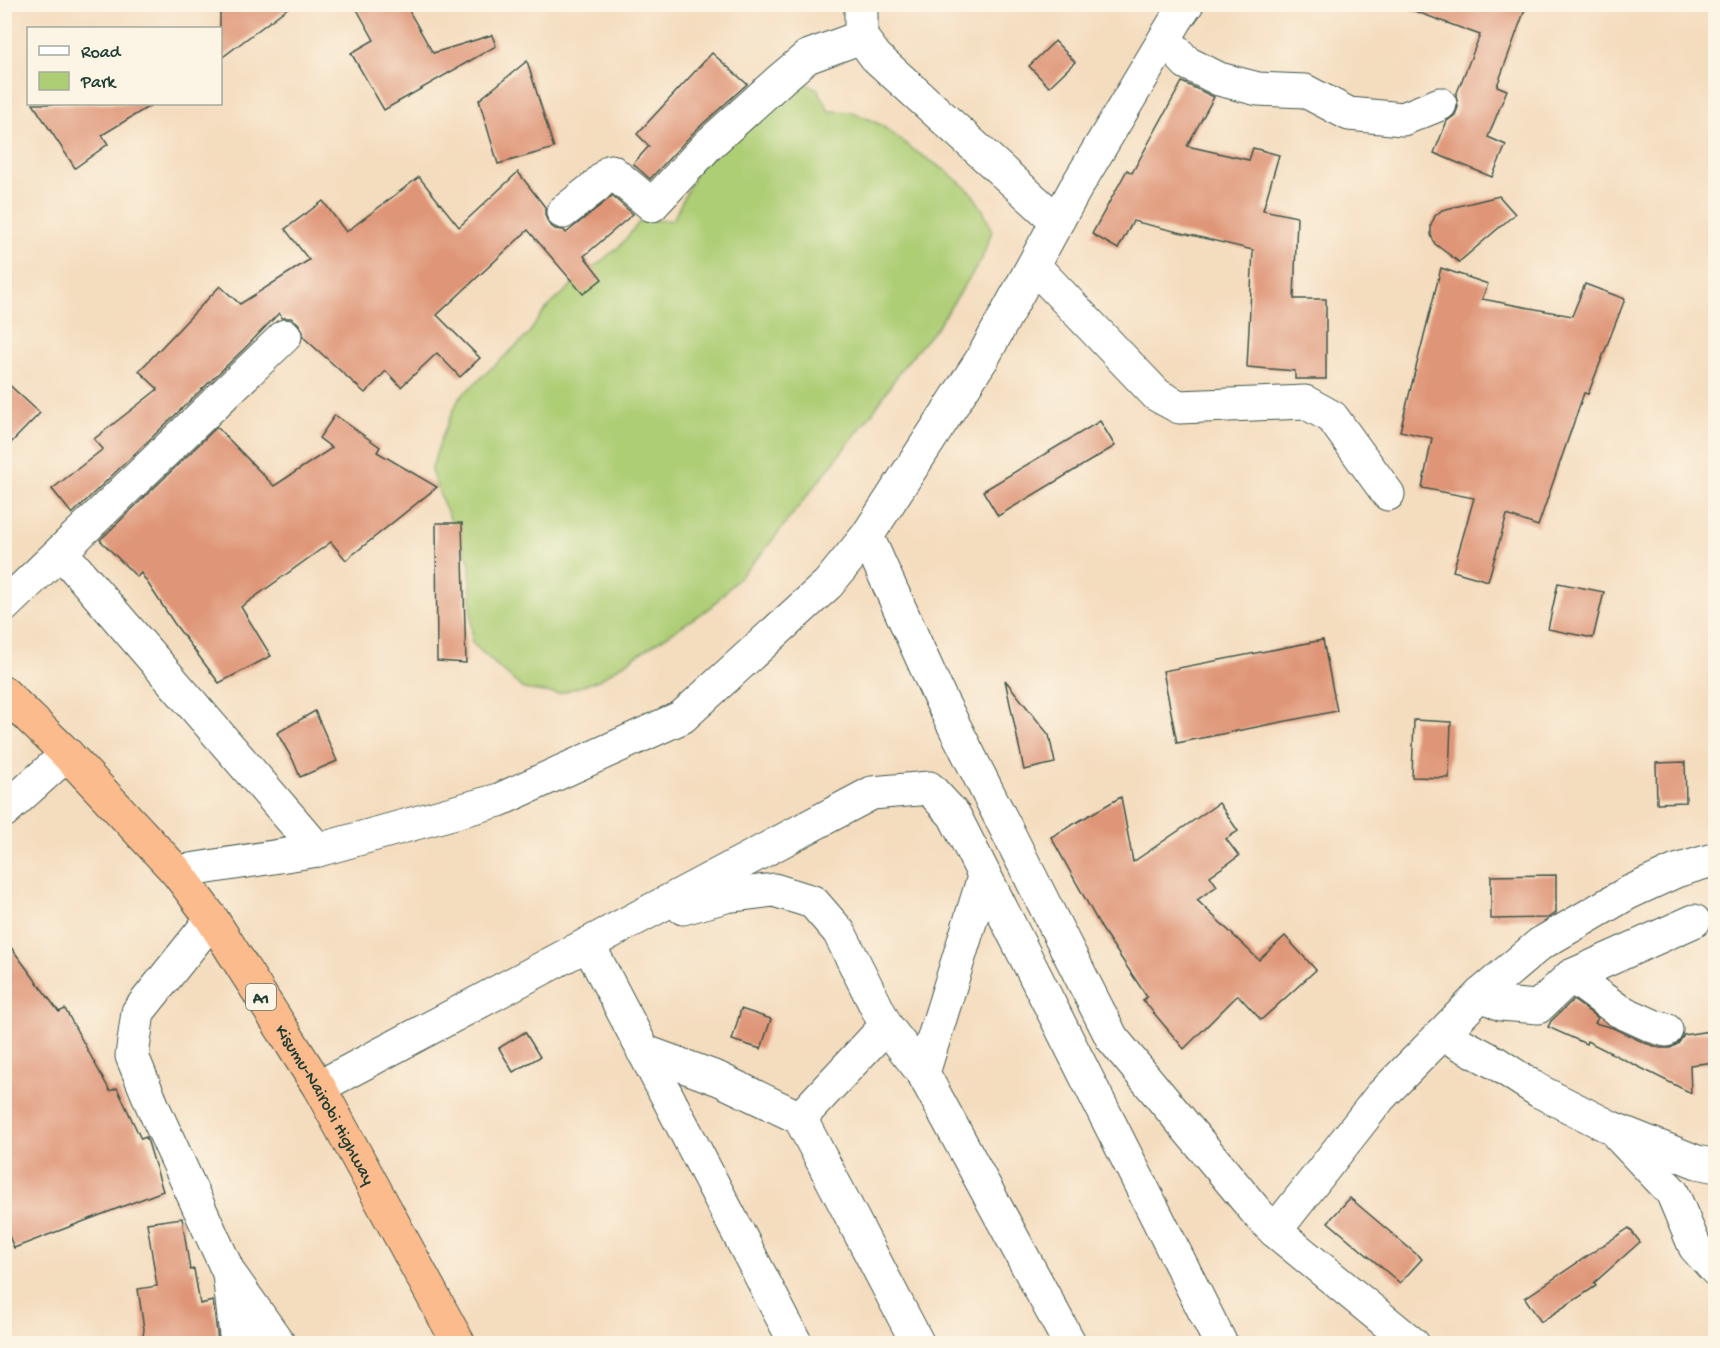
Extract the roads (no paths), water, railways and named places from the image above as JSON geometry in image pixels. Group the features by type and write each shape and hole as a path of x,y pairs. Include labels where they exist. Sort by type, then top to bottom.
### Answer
{"highway":[{"name":"Kisumu-Nairobi Highway","path":"4,693 67,754 177,872 212,919 319,1087 459,1344"}],"street":[{"path":"861,4 861,37 876,57 1057,221"},
{"path":"177,872 318,850 499,800 682,717 828,584 867,536 982,359 1057,221 1187,4"},
{"path":"563,212 612,171 651,205 708,146 807,57 861,37"},
{"path":"1165,39 1187,63 1219,79 1258,89 1305,91 1349,114 1403,119 1440,104"},
{"path":"1034,266 1157,395 1179,407 1305,402 1332,417 1388,494"},
{"path":"4,606 285,336"},
{"path":"867,536 940,698 1112,1038 1275,1231 1413,1344"},
{"path":"61,552 318,850"},
{"path":"4,812 67,754"},
{"path":"319,1087 872,793 929,788 954,815 1221,1344"},
{"path":"1275,1231 1380,1097 1481,994 1540,944 1628,893 1676,871 1716,859"},
{"path":"923,1073 984,877"},
{"path":"627,923 726,896 774,890 813,902 839,932 886,1026 923,1073 1070,1344"},
{"path":"212,919 138,1012 132,1056 229,1273 279,1344"},
{"path":"1481,994 1501,1004 1538,1007 1571,976 1694,921"},
{"path":"588,944 796,1344"},
{"path":"1571,976 1618,1010 1666,1030"},
{"path":"800,1118 886,1026"},
{"path":"1442,1034 1496,1063 1539,1091 1612,1128 1697,1162 1716,1166"},
{"path":"643,1051 719,1079 800,1118 918,1344"},
{"path":"1612,1128 1672,1192 1695,1247 1716,1270"},
{"path":"229,1273 237,1344"}]}
